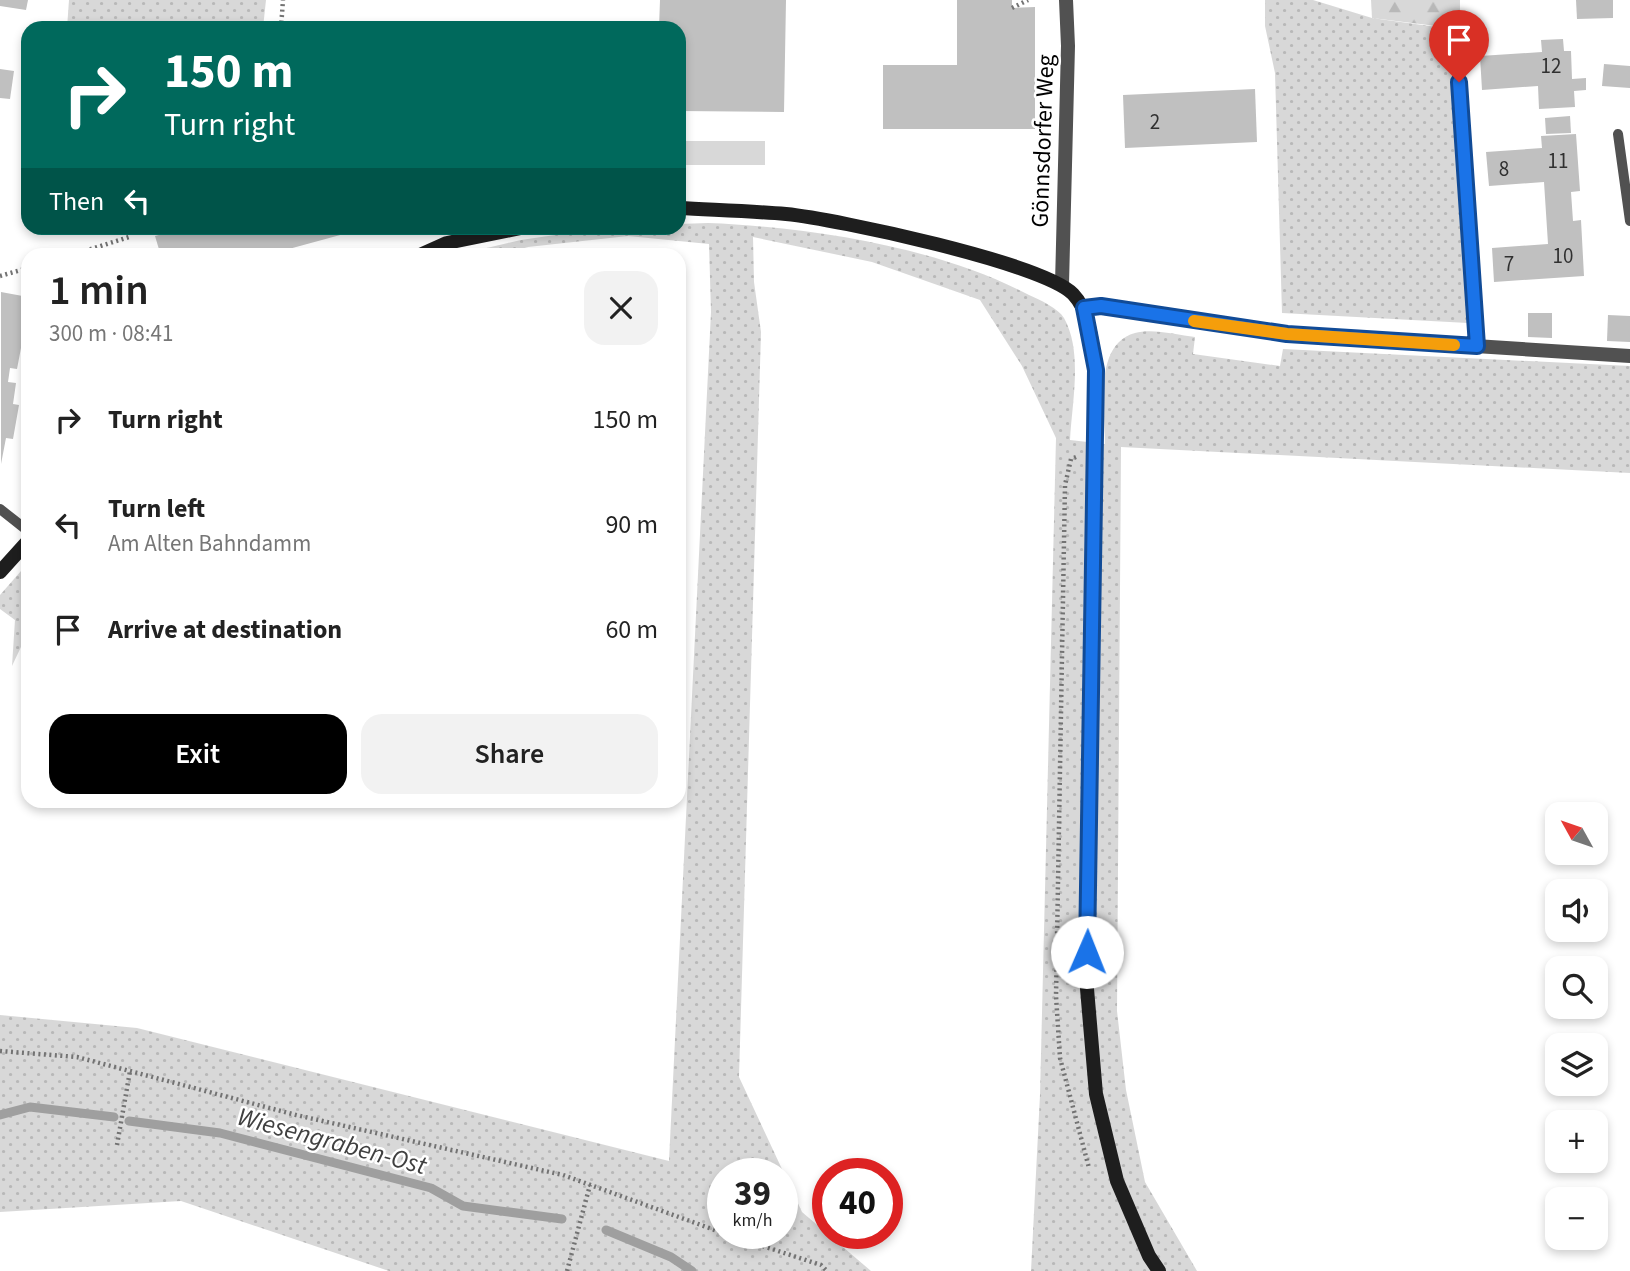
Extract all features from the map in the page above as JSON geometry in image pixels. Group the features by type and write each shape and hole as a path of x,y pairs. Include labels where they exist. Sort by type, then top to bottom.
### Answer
{"street":[{"name":"Gönnsdorfer Weg","path":"1062,284 1068,46 1066,0"},
{"path":"686,208 789,215 869,230 1034,271 1062,284 1084,308 1096,370 1086,977 1096,1094 1111,1157 1117,1181 1149,1256 1159,1271"},
{"path":"436,248 486,235"},
{"path":"1084,308 1101,306 1287,334 1630,356"},
{"path":"0,572 21,549"}],"lane":[{"path":"1455,29 1477,346"},
{"path":"1618,134 1630,221"},
{"path":"0,509 21,526"}],"path":[{"path":"282,21 283,0"},
{"path":"1012,8 1028,0"},
{"path":"94,248 129,237"},
{"path":"0,276 21,270"},
{"path":"0,1051 77,1057 296,1115 563,1175 707,1227"},
{"path":"117,1145 130,1071"},
{"path":"567,1271 590,1185"},
{"path":"772,1249 821,1265 827,1271"}],"green space":[{"path":"69,0 266,0 264,21 68,21"},
{"path":"1265,0 1313,0 1372,18 1451,29 1468,323 1282,313 1275,73 1265,26"},
{"path":"1371,0 1460,0 1460,29 1372,18"},
{"path":"686,141 765,141 765,165 686,165"},
{"path":"708,223 831,235 915,252 955,264 993,278 1048,305 1064,318 1070,331 1075,362 1070,440 1105,444 1103,397 1107,364 1113,350 1122,340 1135,333 1157,332 1195,337 1193,354 1280,366 1283,349 1630,366 1630,473 1121,447 1117,1011 1126,1090 1145,1182 1197,1271 1031,1271 1040,1095 1056,438 1022,366 980,300 872,262 753,237 754,282 761,332 739,1077 777,1158 707,1158 707,1249 798,1249 798,1203 802,1212 812,1221 812,1249 845,1249 871,1271 389,1271 181,1201 0,1212 0,1015 137,1028 669,1161 711,312 709,244 628,236 524,248 487,248 555,235 686,235 686,224"},
{"path":"21,571 21,647 12,666 15,620 0,609 0,595"}],"building":[{"path":"0,0 28,0 26,10 0,6"},
{"path":"660,0 786,0 784,112 686,111 686,21 659,21"},
{"path":"957,0 1012,0 1012,8 1035,7 1035,129 883,129 883,65 957,65"},
{"path":"1576,0 1613,0 1613,18 1577,19"},
{"path":"1563,39 1564,51 1571,51 1572,79 1586,78 1586,90 1574,91 1575,107 1539,109 1538,86 1482,90 1480,56 1542,52 1541,40"},
{"path":"1604,64 1630,66 1630,88 1602,86"},
{"path":"0,69 14,71 10,99 0,98"},
{"path":"1255,89 1257,142 1125,148 1123,95"},
{"path":"1570,116 1571,133 1546,134 1545,118"},
{"path":"1576,134 1580,191 1571,192 1573,221 1581,220 1584,276 1494,282 1492,248 1548,244 1544,182 1489,186 1486,152 1542,148 1541,136"},
{"path":"340,235 292,248 159,248 155,236"},
{"path":"1,292 21,296 21,348 17,369 10,368 8,382 16,383 13,404 19,405 13,439 6,438 1,464"},
{"path":"1528,313 1552,313 1552,338 1528,337"},
{"path":"1608,315 1630,316 1630,342 1607,341"}],"waterway":[{"name":"Wiesengraben-Ost","path":"0,1115 30,1107 114,1117"},
{"name":"Wiesengraben-Ost","path":"129,1121 220,1133 431,1188 463,1206 562,1219"},
{"name":"Wiesengraben-Ost","path":"606,1230 671,1257 692,1271"}],"slow traffic":[{"path":"1194,321 1287,334 1454,345"}],"route":[{"path":"1087,952 1096,370 1084,308 1101,306 1287,334 1477,346 1459,82"}]}
